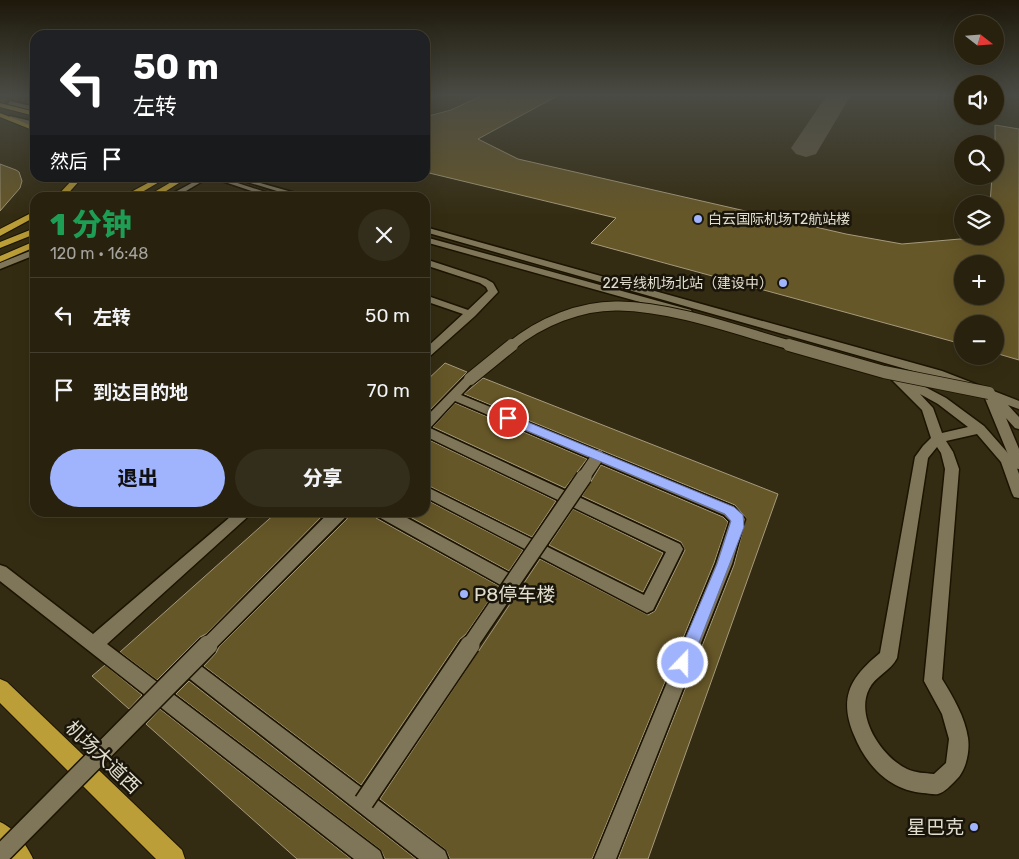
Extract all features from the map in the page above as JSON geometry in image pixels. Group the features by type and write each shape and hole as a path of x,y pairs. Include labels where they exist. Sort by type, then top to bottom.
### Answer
{"highway":[{"path":"65,192 74,182"},
{"path":"137,192 156,182"},
{"path":"160,192 177,182"},
{"path":"0,232 30,217"},
{"path":"0,245 30,233"},
{"path":"0,258 30,246"},
{"name":"机场大道西","path":"0,689 173,859"},
{"path":"0,834 21,859"}],"street":[{"path":"178,192 197,182"},
{"path":"227,182 254,192"},
{"path":"252,182 288,192"},
{"path":"430,231 938,374 1019,405"},
{"path":"430,239 813,348 894,376 942,401 980,429 1008,460 1019,493"},
{"path":"0,266 30,254"},
{"path":"430,264 483,281 493,288 491,296 430,351"},
{"path":"430,300 471,314"},
{"path":"430,420 470,379 518,341 550,320 587,310 619,306 681,314 884,372 989,393 1019,425"},
{"path":"894,376 927,408 938,438 948,452 952,469 932,681 950,710 959,739 955,768 937,784 909,780 880,763 862,736 856,709 859,688 870,674 888,658 922,457 928,445 938,438 980,429"},
{"path":"989,393 1019,464"},
{"path":"453,396 729,511 738,519 724,564 605,859"},
{"path":"430,433 675,549 647,605 430,494"},
{"path":"364,802 598,456"},
{"path":"94,644 240,517"},
{"path":"0,855 335,517"},
{"path":"391,517 512,583"},
{"path":"0,572 372,859"},
{"path":"187,666 437,859"}],"building":[{"name":"白云国际机场T2航站楼","path":"430,135 485,135 478,139 518,159 846,234 902,244 954,240 954,245 1004,245 1004,195 991,195 991,185 1004,185 1004,135 1019,135 1019,360 1004,356 1004,315 954,315 954,342 591,243 616,218 430,173"},
{"path":"0,164 19,172 22,181 20,188 0,211"},
{"path":"445,363 467,372 430,410 430,377"},
{"path":"483,378 778,494 648,859 618,859 734,565 746,518 735,505 464,394"},
{"path":"455,403 587,459 565,488 433,427"},
{"path":"430,440 556,501 532,537 430,486"},
{"path":"601,465 723,517 728,522 714,563 592,859 450,859 446,850 380,799 540,559 648,615 655,611 685,550 681,542 582,496"},
{"path":"430,502 523,550 509,571 410,517 430,517"},
{"path":"573,509 663,553 643,592 549,545"},
{"path":"271,517 321,517 206,634 200,637 157,680 120,652"},
{"path":"348,517 376,517 499,586 466,634 460,639 361,785 204,666 219,647"},
{"path":"105,665 142,695 129,709 92,676"},
{"path":"189,681 416,859 385,859 381,850 176,694"},
{"path":"160,709 351,859 297,859 146,724"}],"taxiway":[{"path":"806,148 814,135"}],"place":[{"name":"白云国际机场T2航站楼","path":"698,219"},
{"name":"22号线机场北站（建设中）","path":"783,283"},
{"name":"P8停车楼","path":"464,594"},
{"name":"星巴克","path":"974,827"}],"route":[{"path":"508,418 735,514 738,519 737,527 724,564 683,663"}]}
